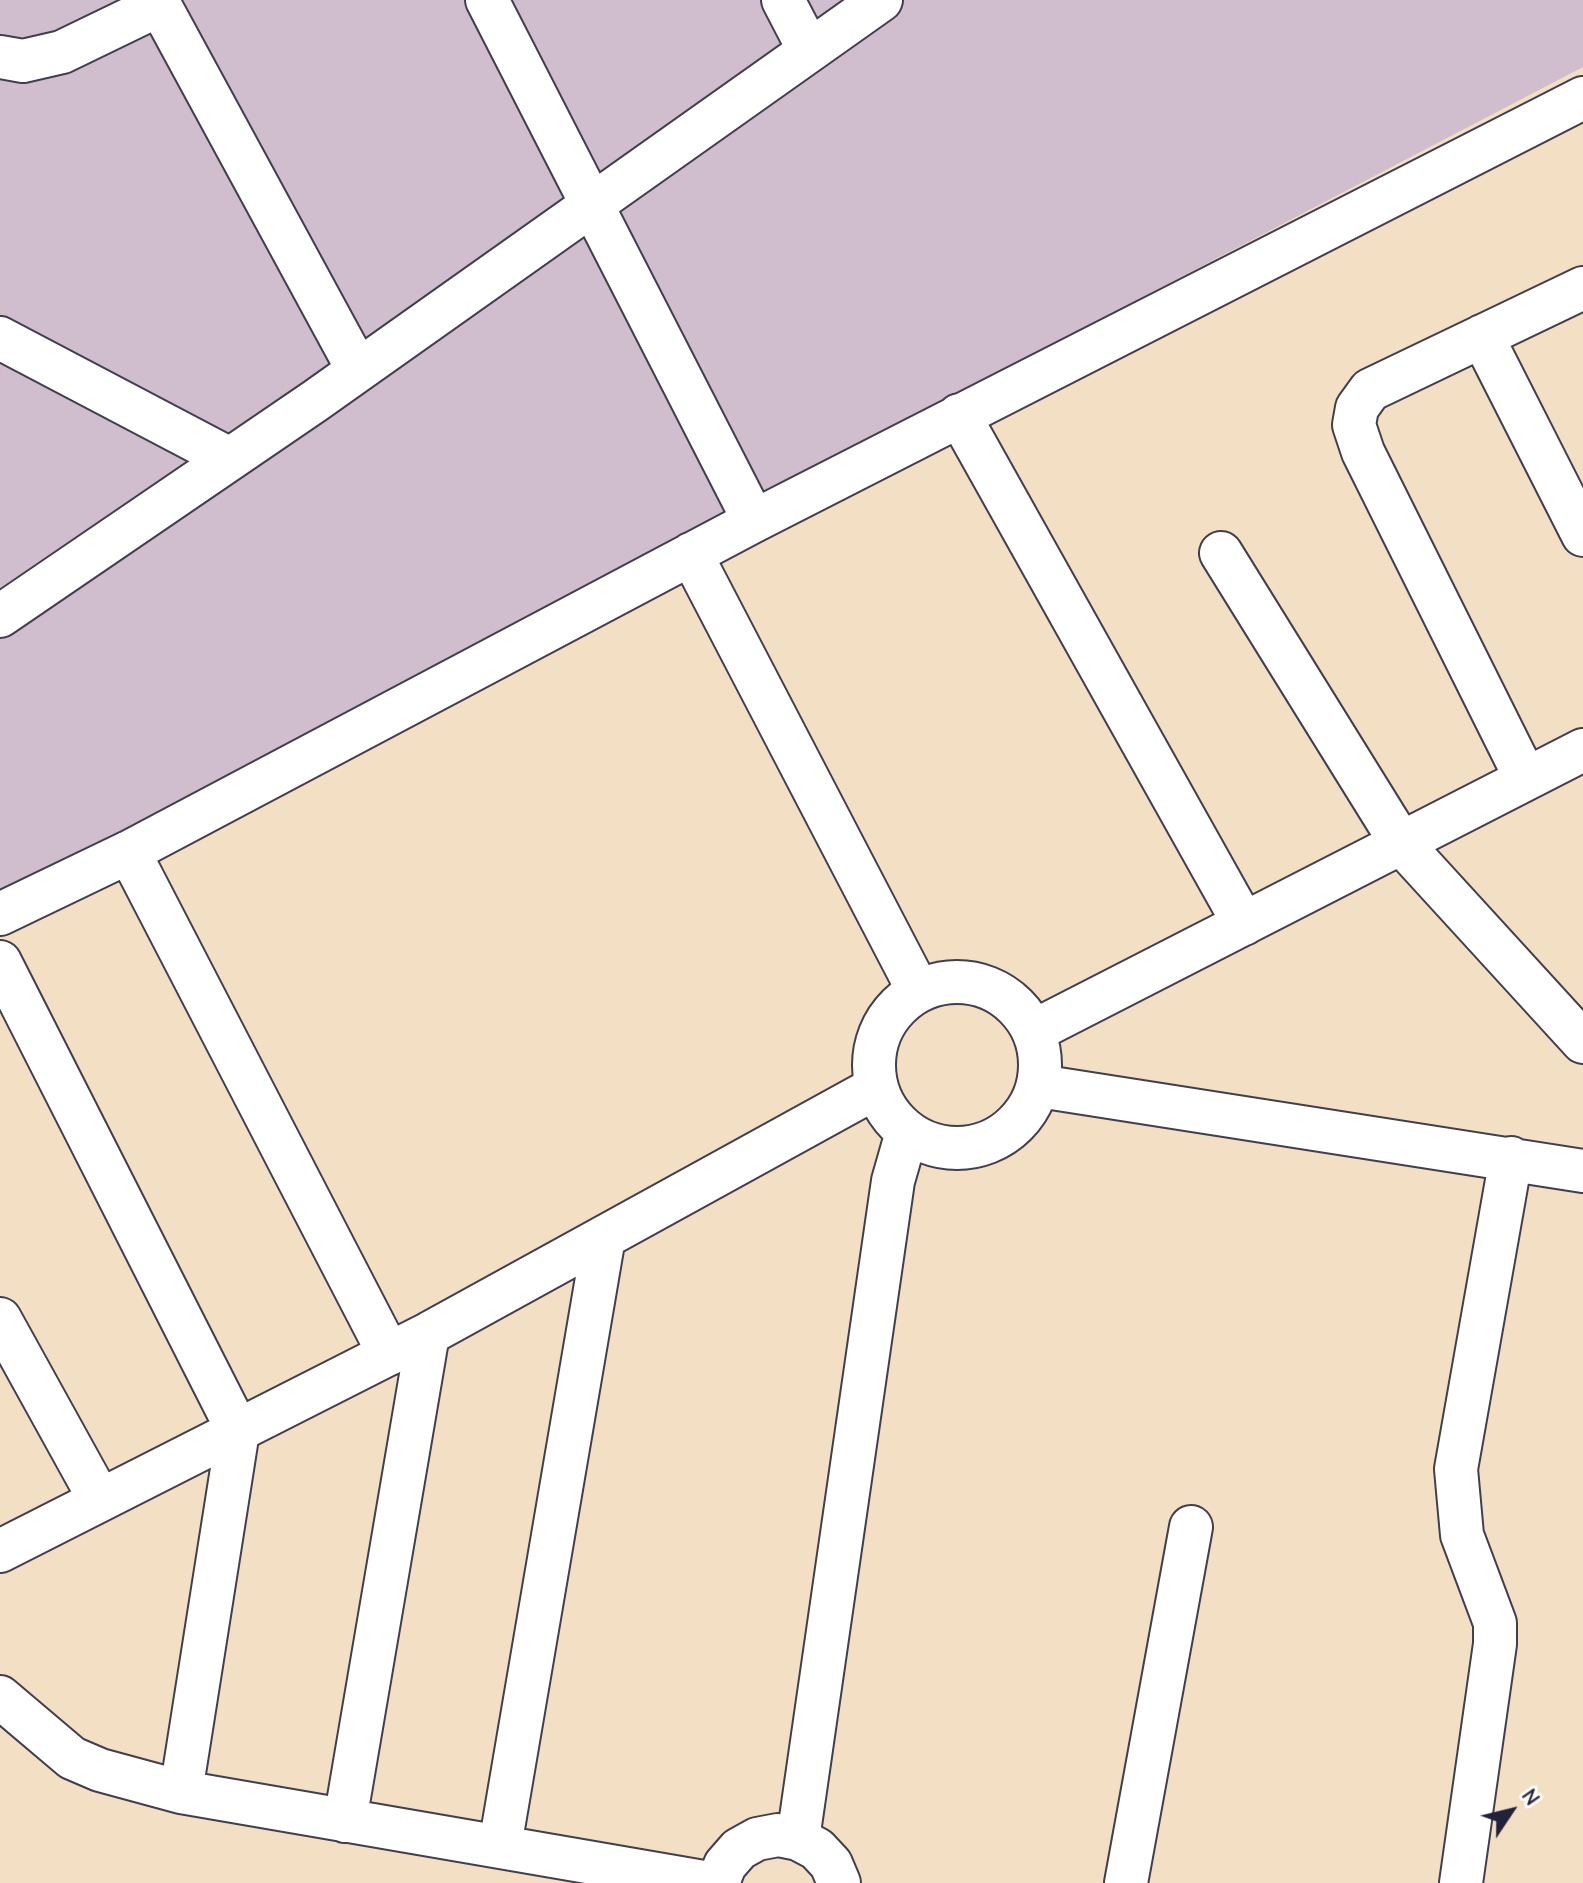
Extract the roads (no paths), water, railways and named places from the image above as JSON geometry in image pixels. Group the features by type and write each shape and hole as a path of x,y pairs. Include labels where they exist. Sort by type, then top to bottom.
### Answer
{"street":[{"path":"487,0 754,521"},
{"path":"783,0 809,50"},
{"path":"0,616 358,370 881,0"},
{"path":"0,57 23,61 62,52 158,3 358,370"},
{"path":"0,914 129,852 959,415 1583,98"},
{"path":"1526,779 1363,452 1354,425 1357,408 1370,390 1583,288"},
{"path":"1482,336 1583,535"},
{"path":"0,338 230,459"},
{"path":"959,415 1244,924"},
{"path":"1221,553 1401,843 1583,1042"},
{"path":"691,554 918,990"},
{"path":"1034,1031 1583,750"},
{"path":"129,852 389,1354"},
{"path":"0,962 238,1431 181,1792"},
{"path":"944,982 971,982 997,991 1019,1008 1034,1031 1041,1058 1039,1086 1028,1111 1009,1131 985,1144 959,1149 931,1145 907,1132 888,1112 877,1087 874,1059 880,1031 896,1007 918,990 944,982"},
{"path":"1039,1086 1583,1171"},
{"path":"0,1551 428,1334 877,1087"},
{"path":"798,1839 893,1181 907,1132"},
{"path":"1461,1883 1495,1644 1495,1623 1462,1535 1456,1469 1511,1158"},
{"path":"500,1846 604,1237"},
{"path":"0,1319 100,1500"},
{"path":"345,1821 428,1334"},
{"path":"1126,1883 1191,1527"},
{"path":"0,1697 72,1758 100,1770 181,1792 709,1883"},
{"path":"718,1883 725,1865 739,1849 757,1839 778,1835 798,1839 817,1849 831,1864 839,1883"}]}
